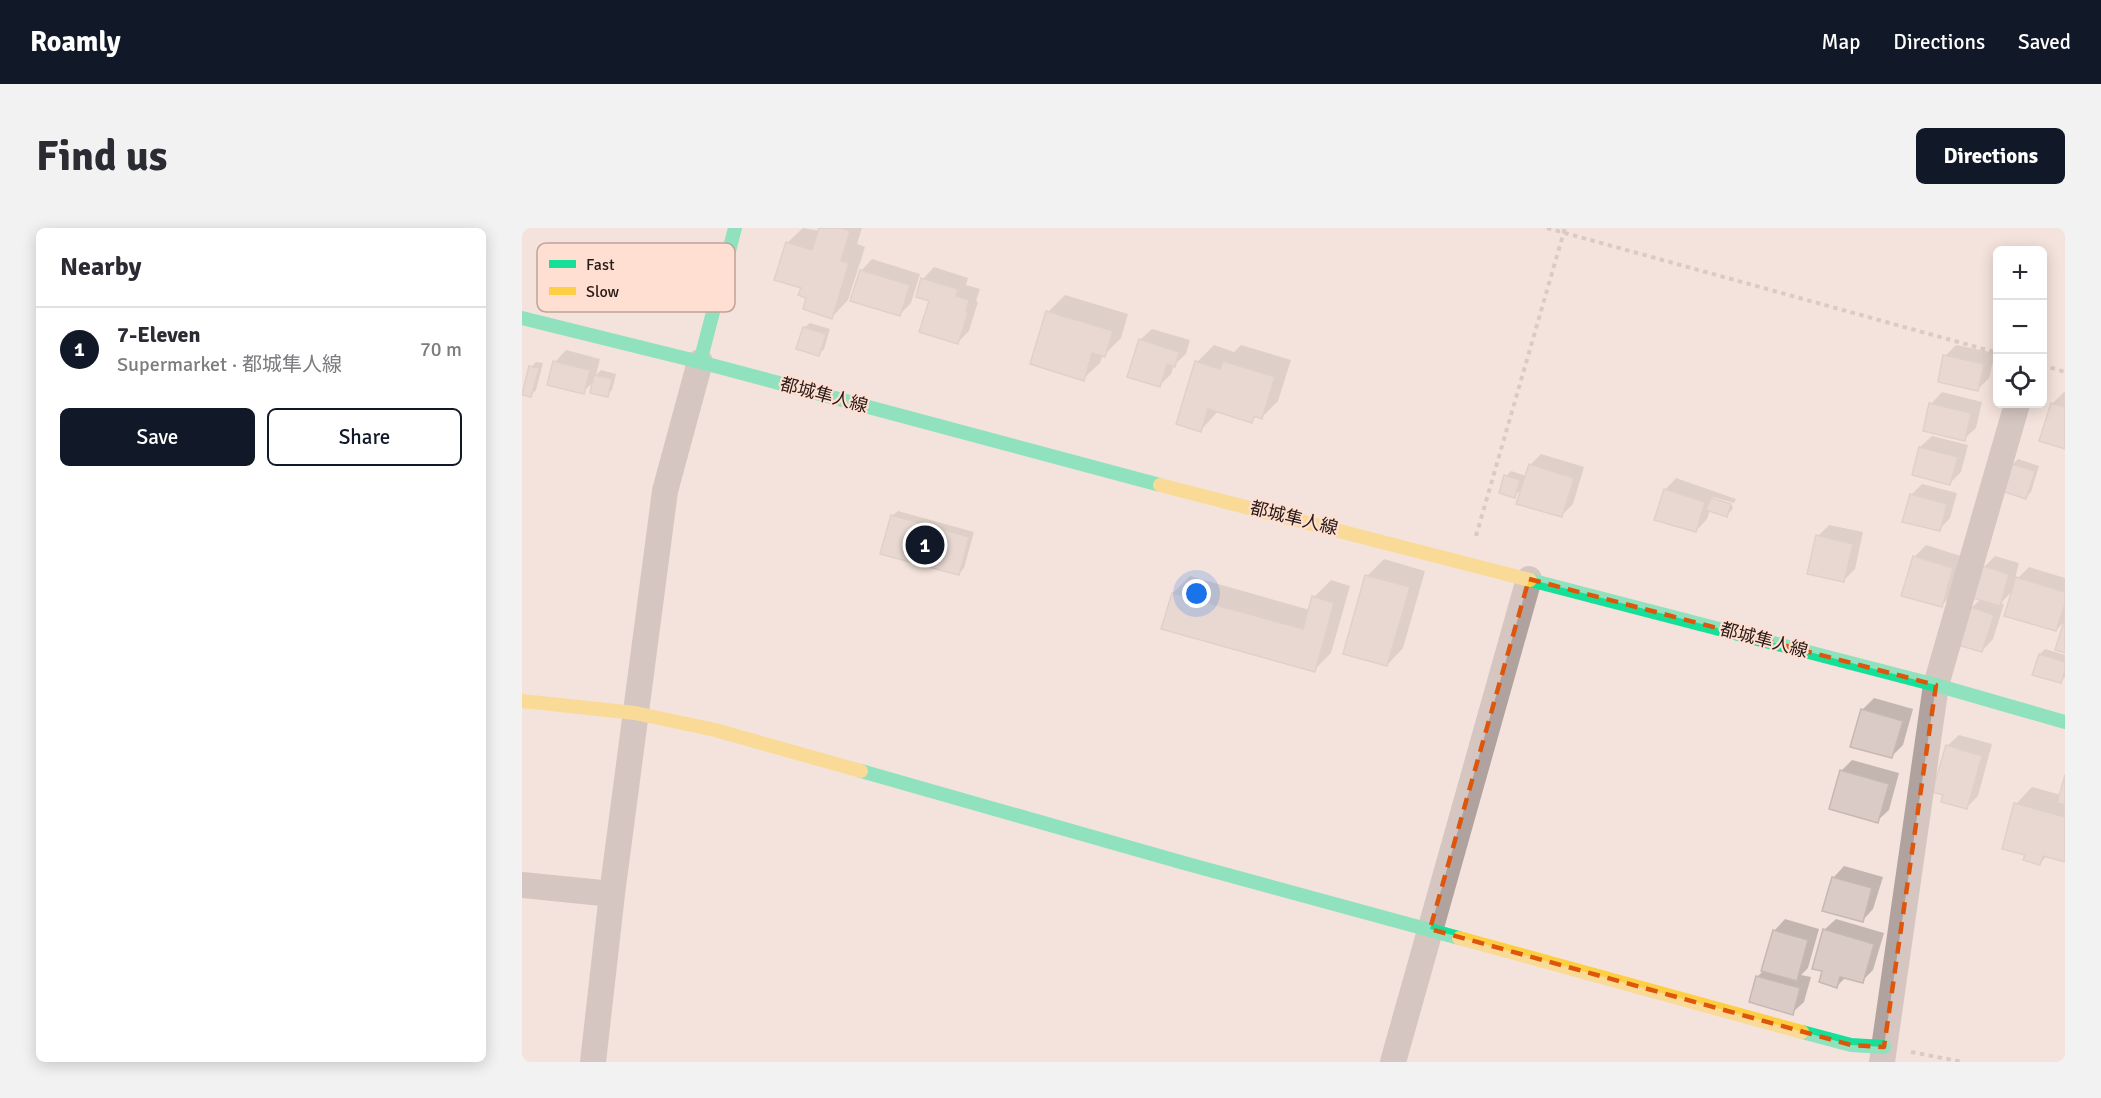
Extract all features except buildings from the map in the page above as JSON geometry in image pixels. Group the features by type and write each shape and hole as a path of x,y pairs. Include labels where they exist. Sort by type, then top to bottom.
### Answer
{"main road":[{"path":"731,243 735,228"},
{"path":"700,362 713,312"},
{"name":"都城隼人線","path":"522,318 700,362 1052,457 1936,685 2065,722"},
{"path":"522,701 635,713 715,730 1184,863 1883,1054"}],"street":[{"path":"593,1062 612,894 665,491 700,362"},
{"path":"1883,1054 1936,685 2016,408"},
{"path":"1393,1062 1529,579"},
{"path":"522,885 612,894"}],"path":[{"path":"1547,228 1564,230 1993,351"},
{"path":"1468,563 1564,230"},
{"path":"2047,366 2065,372"},
{"path":"1883,1054 1964,1062"}],"highlighted area":[{"path":"1529,579 1936,685 1884,1047 1851,1045 1430,929"}],"traffic: fast":[{"path":"731,243 735,228"},
{"path":"700,362 713,312"},
{"path":"522,318 700,362 1160,485"},
{"path":"1530,580 1936,685 2065,722"},
{"path":"861,771 1459,938"},
{"path":"1802,1032 1851,1045 1884,1047"}],"traffic: slow":[{"path":"1160,485 1530,580"},
{"path":"522,701 635,713 715,730 861,771"},
{"path":"1459,938 1802,1032"}],"place":[{"name":"7-Eleven","path":"925,545"}]}
